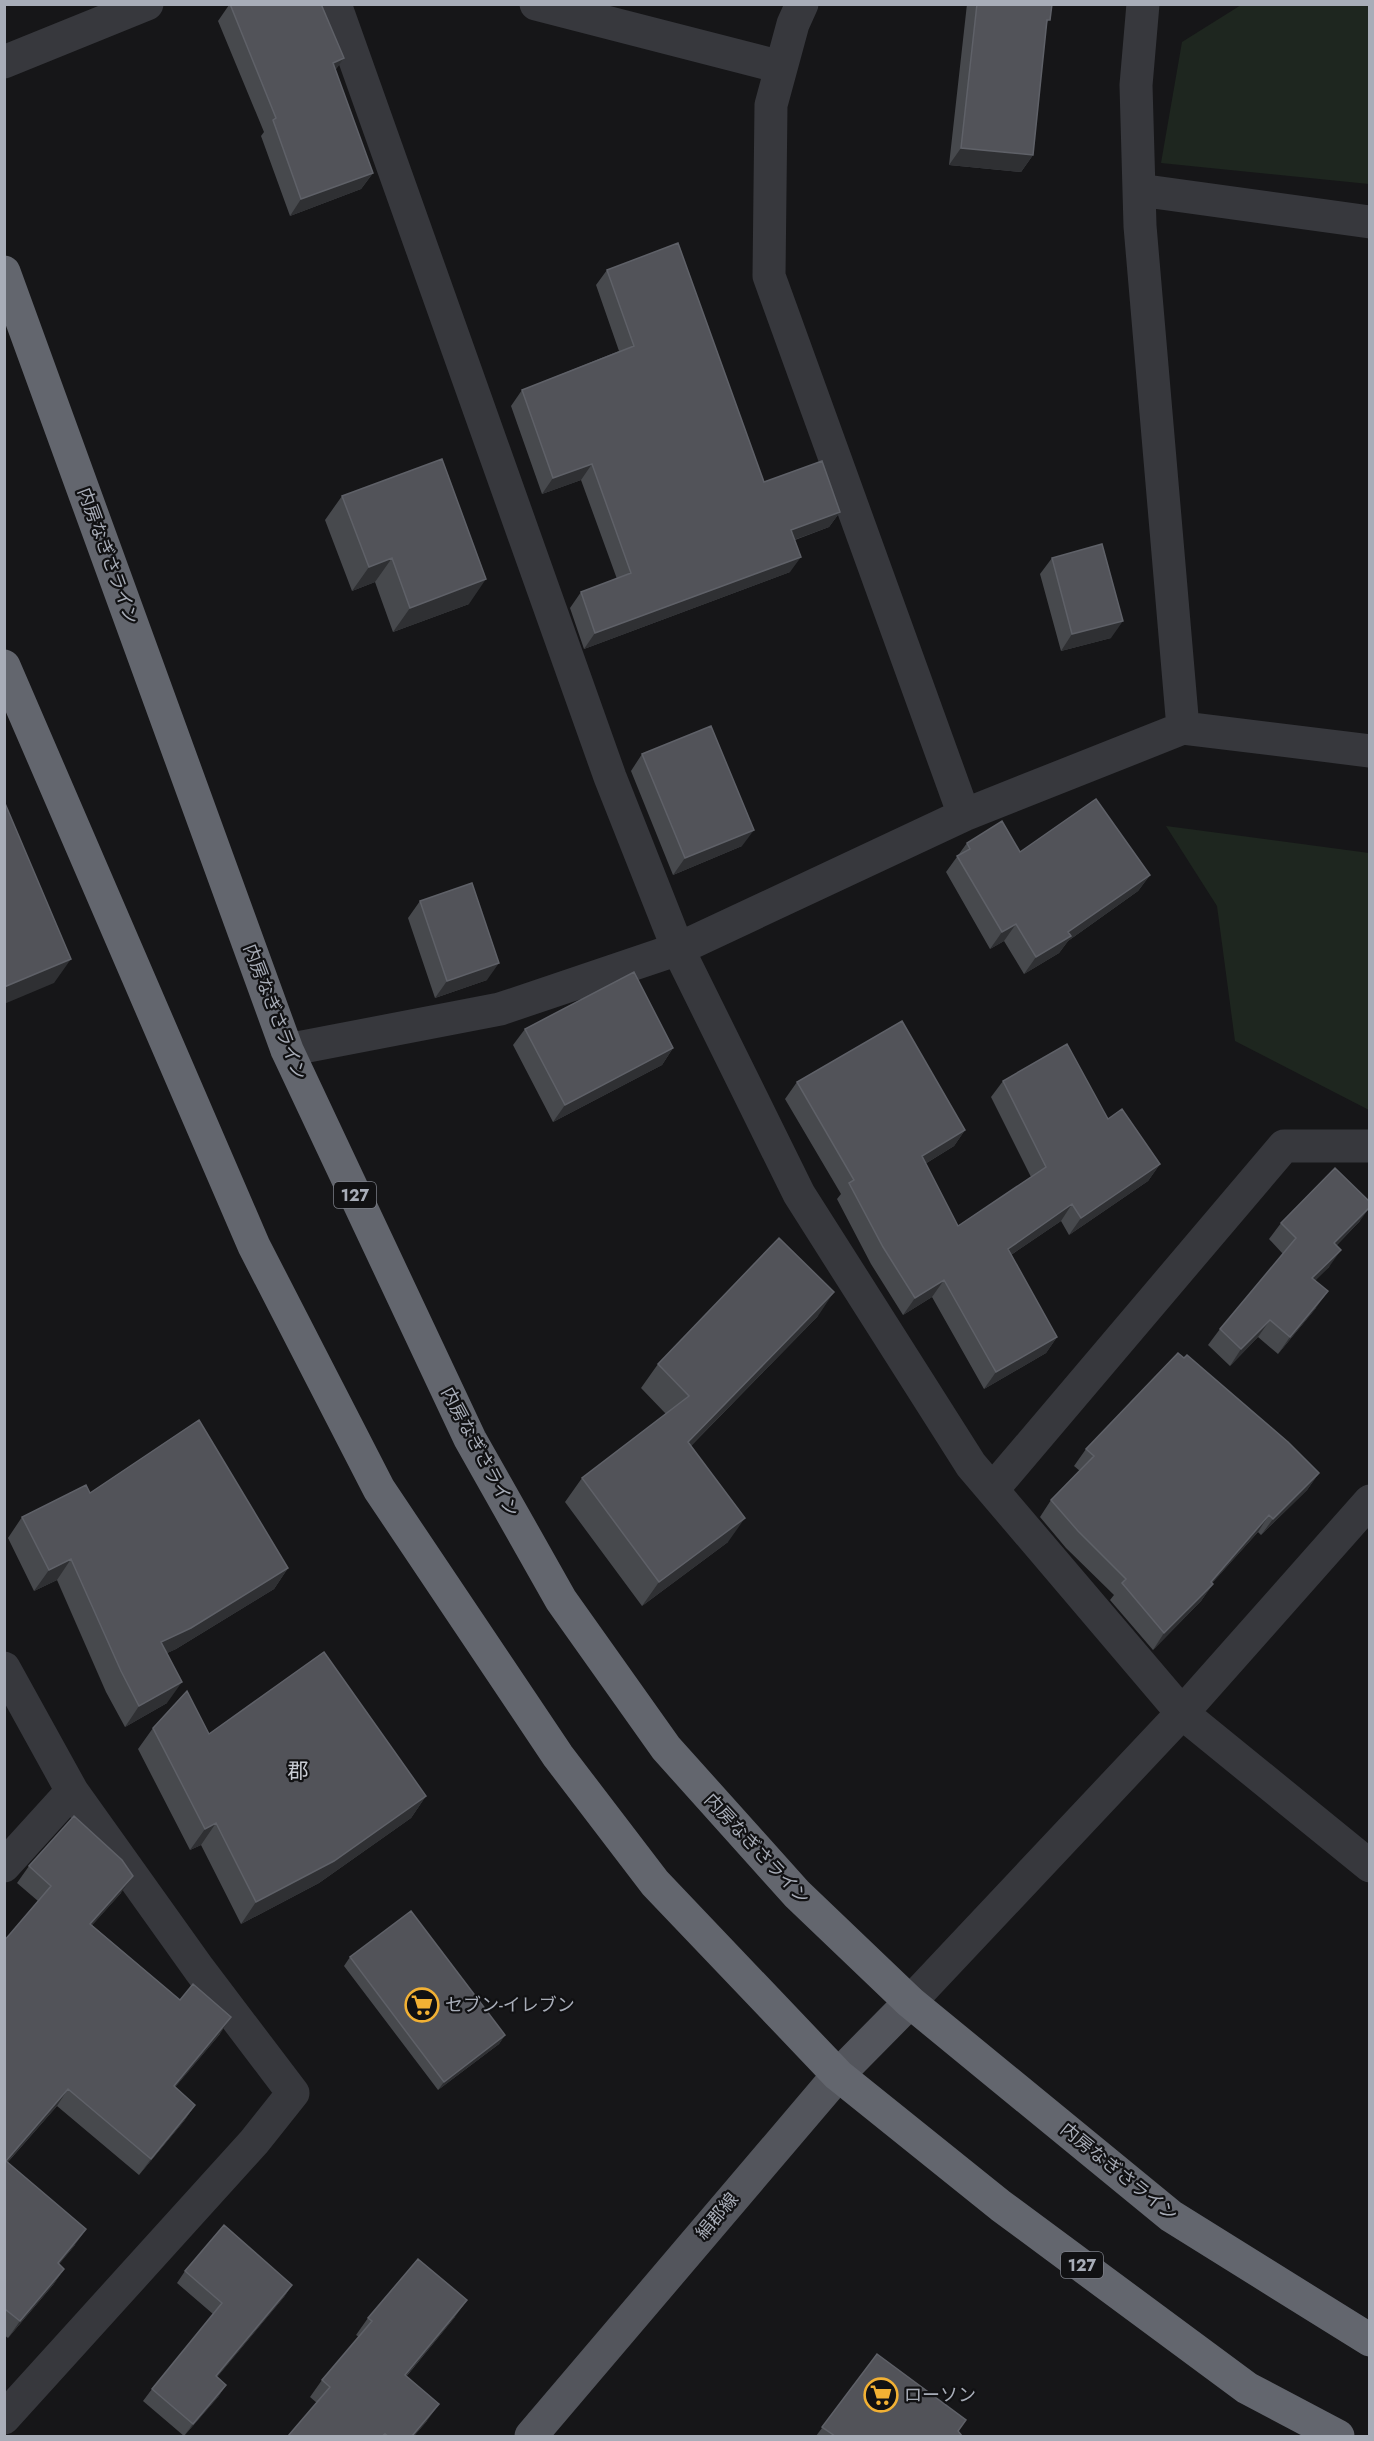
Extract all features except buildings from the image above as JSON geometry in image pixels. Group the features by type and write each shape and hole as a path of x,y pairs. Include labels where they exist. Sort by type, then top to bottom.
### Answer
{"highway":[{"name":"内房なぎさライン","path":"4,272 287,1050 470,1439 561,1600 666,1748 797,1894 910,2002 1171,2216 1370,2340"},
{"name":"127","path":"4,666 254,1246 379,1489 558,1756 655,1883 838,2075 1001,2206 1247,2388 1338,2436"}],"main road":[{"name":"絹郡線","path":"531,2436 838,2075 910,2002"}],"street":[{"path":"4,62 147,4"},
{"path":"335,4 610,777 678,949 799,1194 971,1465 1182,1713 1370,1866"},
{"path":"536,4 781,67"},
{"path":"802,4 792,24 771,105 769,276 964,815"},
{"path":"1143,4 1136,85 1140,226 1183,728"},
{"path":"1139,190 1370,222"},
{"path":"287,1050 500,1010 678,949 964,815 1183,728 1370,751"},
{"path":"993,1489 1284,1146 1370,1146"},
{"path":"910,2002 1182,1713 1370,1501"},
{"path":"4,1668 72,1791 200,1969 293,2093 254,2142 4,2418"},
{"path":"4,1866 72,1791"}],"shaded area":[{"path":"1241,5 1369,5 1369,184 1161,163 1182,42"},
{"path":"1166,826 1369,853 1369,1110 1235,1041 1217,906"}],"place":[{"name":"セブン-イレブン","path":"422,2005"},
{"name":"ローソン","path":"881,2395"}],"district":[{"name":"郡","path":"298,1771"}]}
